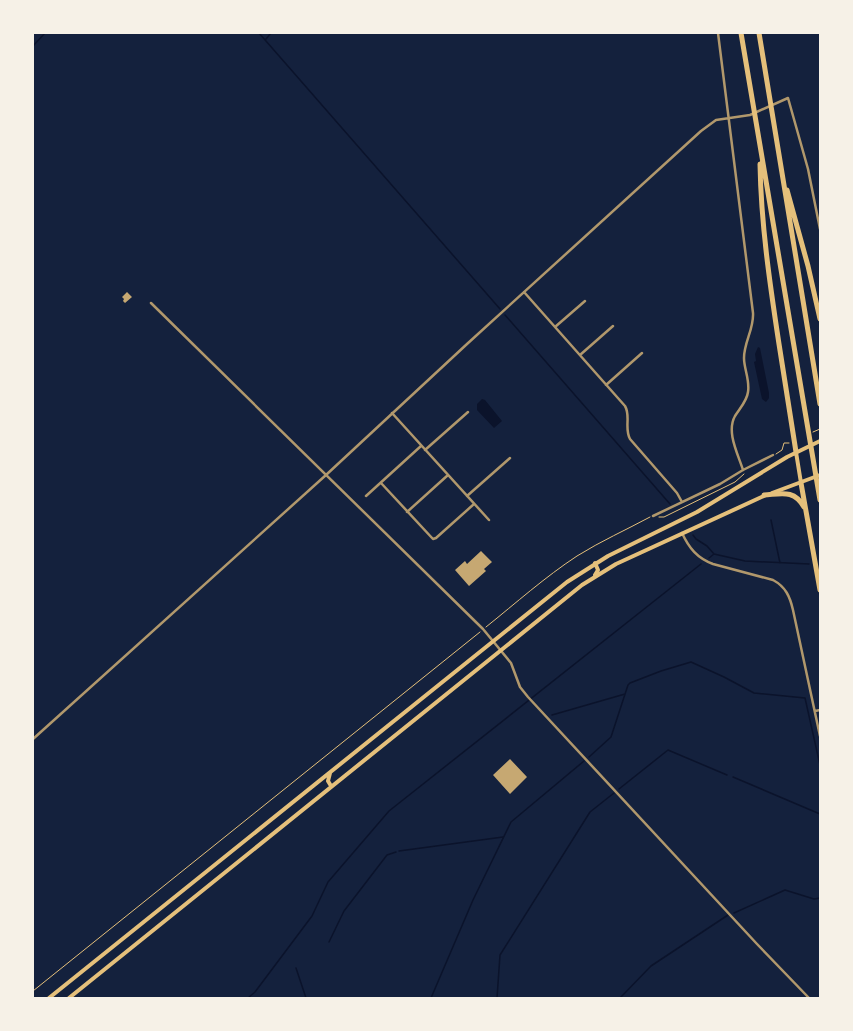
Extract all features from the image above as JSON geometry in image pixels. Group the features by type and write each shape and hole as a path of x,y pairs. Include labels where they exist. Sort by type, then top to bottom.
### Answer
{"highway":[{"path":"741,33 820,500"},
{"path":"759,33 820,404"},
{"path":"760,148 764,236 784,381 796,452"},
{"path":"781,169 801,236 820,319"},
{"path":"801,483 804,508 820,590"},
{"path":"764,495 783,493 791,494 798,498 804,508"}],"main road":[{"path":"49,998 567,582 595,563 704,508 796,452 820,441"},
{"path":"796,452 801,483"},
{"path":"69,998 501,649 592,578 616,564 764,495 820,475"},
{"path":"592,578 597,572 598,568 595,563"},
{"path":"331,786 328,778 332,771"}],"street":[{"path":"718,33 730,117 753,313 752,328 745,348 744,358 749,383 748,392 746,400 733,420 731,430 743,470"},
{"path":"33,740 326,475 701,131 716,120 750,115 788,98 808,169 820,229"},
{"path":"524,292 626,409 627,429 630,439 677,493 682,502"},
{"path":"555,327 585,301"},
{"path":"151,303 494,640 514,668 520,687 528,697 809,998"},
{"path":"580,355 613,326"},
{"path":"606,385 642,353"},
{"path":"426,450 468,412"},
{"path":"392,413 489,520"},
{"path":"366,496 421,446"},
{"path":"653,516 720,484 750,466 773,455"},
{"path":"467,496 510,458"},
{"path":"407,512 448,475"},
{"path":"381,483 431,538 435,539 474,504"},
{"path":"682,533 691,549 704,560 713,564 766,577 777,582 784,588 791,602 820,736"},
{"path":"815,711 820,710"}],"path":[{"path":"773,455 782,450 784,444 790,442"},
{"path":"485,627 571,560 602,541 653,516 664,517 735,482 750,466"},
{"path":"33,991 481,630"}],"water":[{"path":"758,347 760,348 769,393 769,398 766,402 762,399 754,362 756,361 755,354"},
{"path":"482,399 485,400 502,421 494,428 477,410 477,404"}],"building":[{"path":"127,292 132,297 125,303 122,297"},
{"path":"481,551 492,562 484,569 486,571 469,586 455,570 465,561 467,564"},
{"path":"510,759 527,777 510,794 493,775"}],"waterway":[{"path":"33,46 45,33"},
{"path":"259,33 500,309"},
{"path":"266,39 271,33"},
{"path":"505,315 670,504"},
{"path":"771,520 780,563"},
{"path":"693,535 696,539 707,546 714,554 745,561 809,564"},
{"path":"709,558 714,554"},
{"path":"248,998 255,992 312,916 328,882 389,811 701,564"},
{"path":"589,757 611,737 628,685 630,683 661,671 691,662 754,693 805,698 820,765"},
{"path":"552,715 625,694"},
{"path":"619,789 668,750 727,775"},
{"path":"431,998 473,900 511,822 584,761"},
{"path":"733,777 820,814"},
{"path":"497,998 500,955 590,812 614,793"},
{"path":"399,851 503,837"},
{"path":"329,942 344,911 387,855 396,852"},
{"path":"734,913 785,890 814,899 820,898"},
{"path":"620,998 651,966 728,915"},
{"path":"296,968 306,998"}]}
